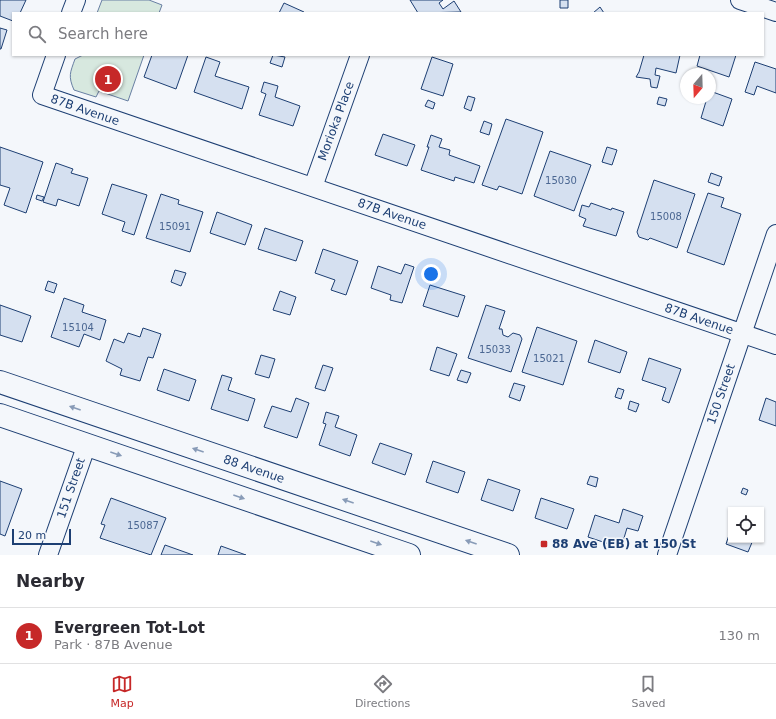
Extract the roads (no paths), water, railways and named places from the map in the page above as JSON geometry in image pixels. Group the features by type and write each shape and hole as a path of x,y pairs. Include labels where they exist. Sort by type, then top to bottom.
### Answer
{"main road":[{"name":"88 Avenue","path":"0,382 508,555"},
{"path":"0,415 409,555"}],"street":[{"path":"71,12 76,0"},
{"path":"740,0 776,12"},
{"name":"87B Avenue","path":"56,56 42,95 776,345"},
{"name":"Morioka Place","path":"313,187 360,56"},
{"name":"150 Street","path":"667,555 776,234"},
{"name":"151 Street","path":"48,555 87,444"}],"place":[{"name":"Evergreen Tot-Lot","path":"108,79"},
{"name":"88 Ave (EB) at 150 St","path":"544,544"}]}
